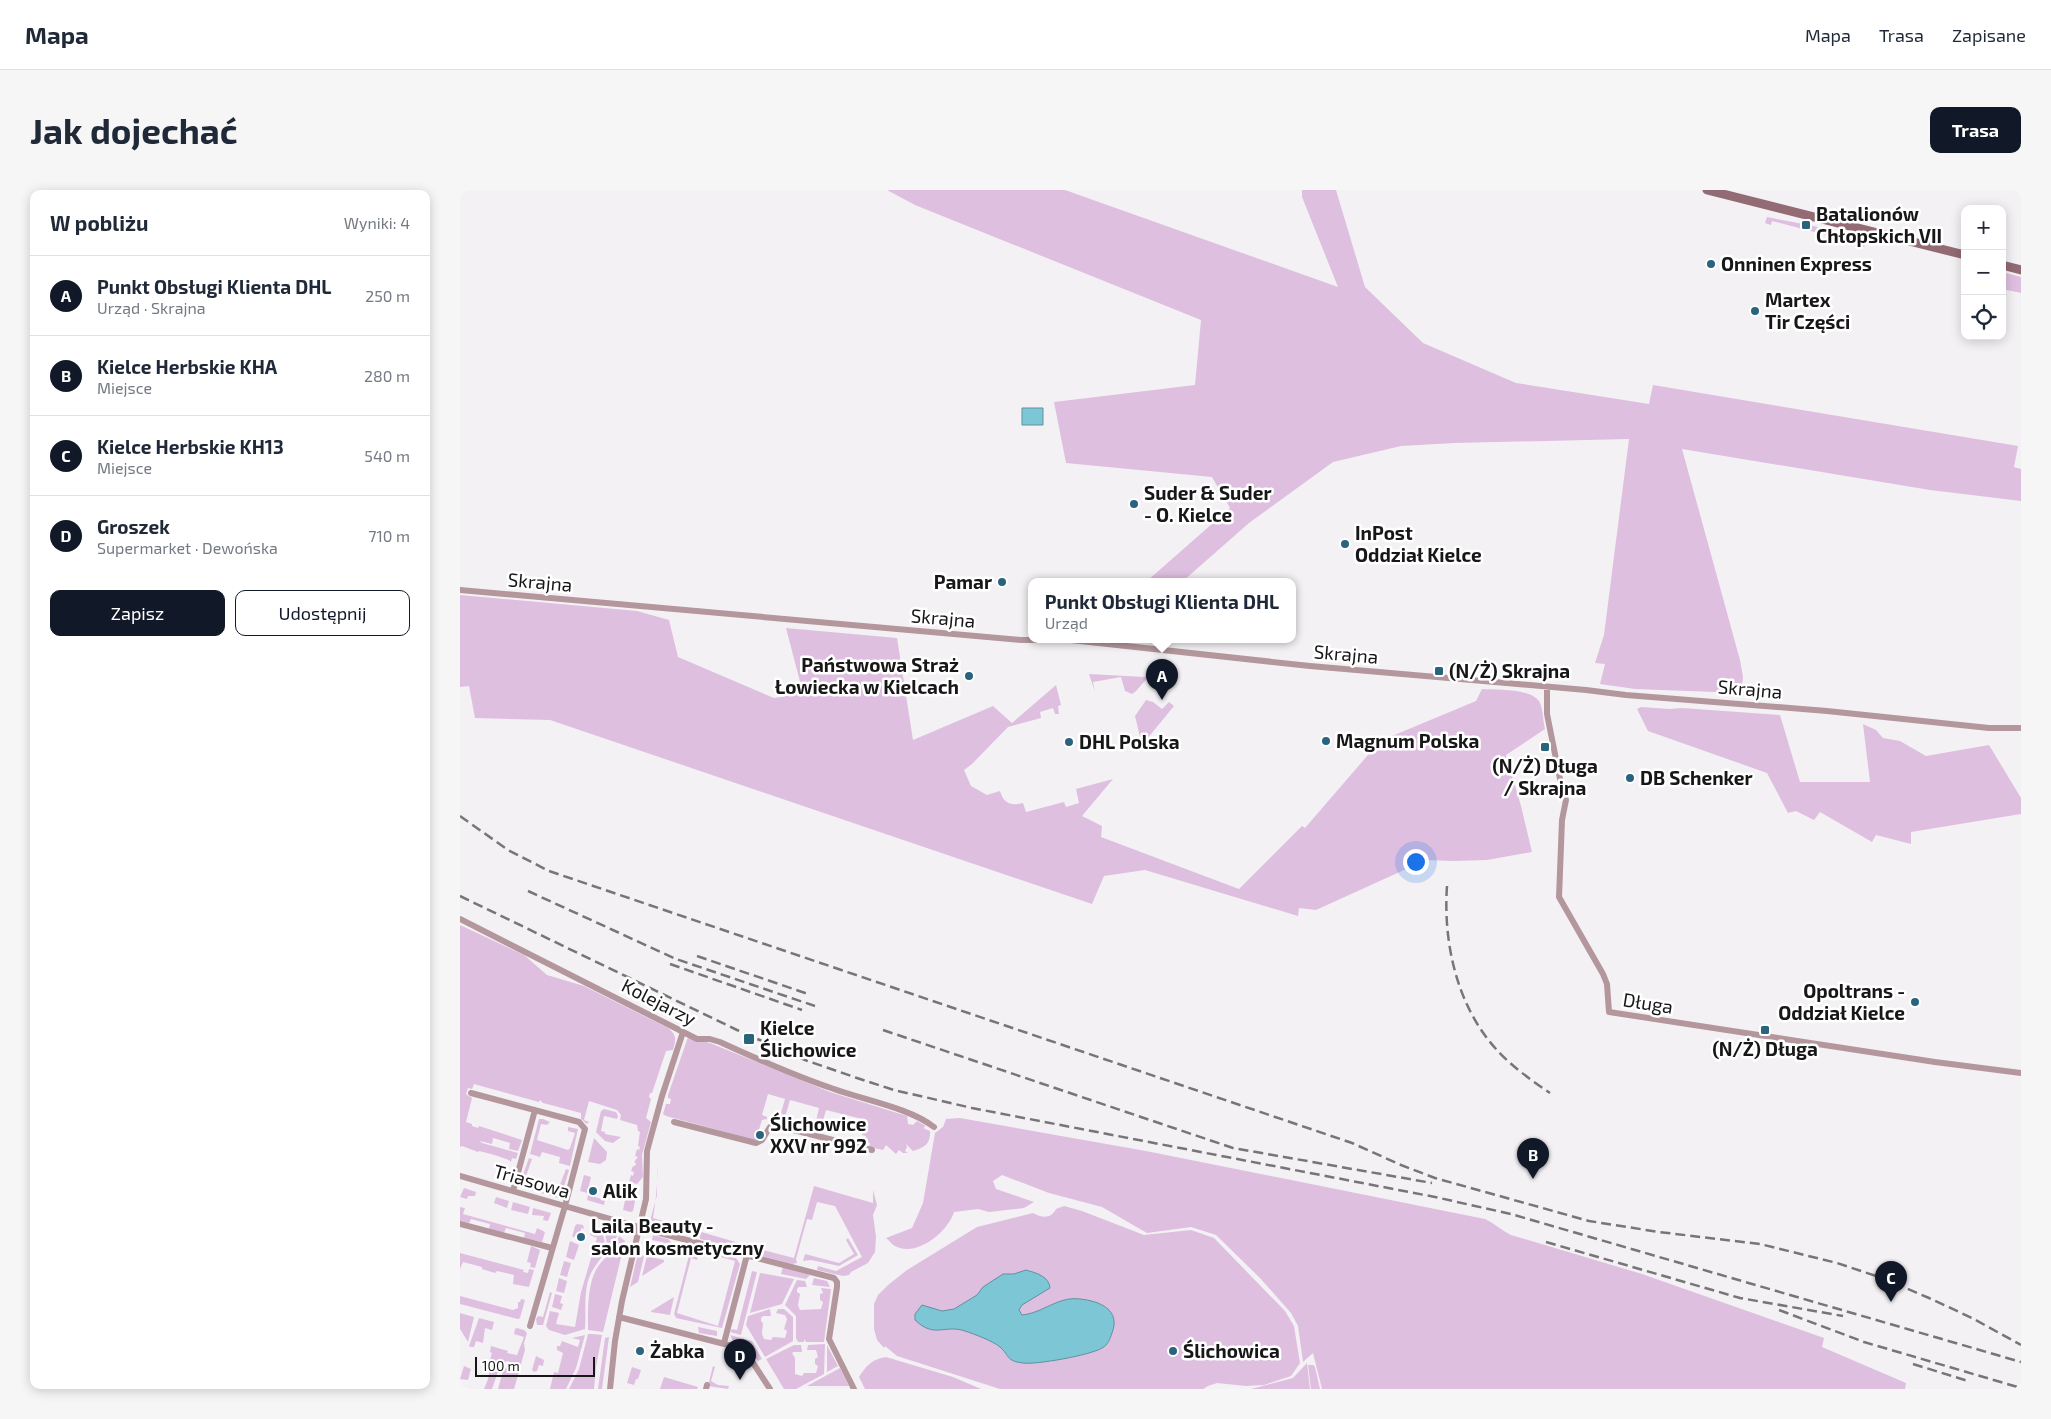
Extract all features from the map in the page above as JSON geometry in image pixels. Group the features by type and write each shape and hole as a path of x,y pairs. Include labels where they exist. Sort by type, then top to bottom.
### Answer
{"street":[{"path":"1711,191 1961,254"},
{"path":"2006,266 2021,270"},
{"name":"Skrajna","path":"460,590 1028,640"},
{"name":"Skrajna","path":"1099,643 1310,666 1834,712 1989,728 2021,728"},
{"name":"Długa","path":"1547,687 1547,714 1566,800 1562,820 1559,897 1606,979 1609,1012 1935,1062 2021,1073"},
{"name":"Kolejarzy","path":"460,919 697,1039 710,1039 720,1042 834,1090 901,1110 925,1120 934,1127"},
{"path":"610,1389 619,1316 647,1191 647,1151 662,1096 683,1032"},
{"path":"471,1092 579,1122 585,1129 530,1326"},
{"path":"513,1191 534,1110"},
{"path":"674,1122 756,1143 762,1140 770,1127 774,1125 872,1150"},
{"name":"Triasowa","path":"460,1176 639,1227 828,1276 836,1280 829,1339 854,1389"},
{"path":"460,1224 552,1248"},
{"path":"724,1344 747,1255"},
{"path":"619,1316 746,1350 770,1389"}],"shaded area":[{"path":"887,190 1065,190 1338,287 1302,197 1302,190 1336,190 1365,287 1423,343 1516,383 1649,404 1653,385 2018,446 2014,467 2021,469 2021,501 1930,490 1682,449 1740,660 1743,677 1741,693 1635,689 1600,684 1605,664 1595,663 1604,635 1629,439 1401,446 1333,462 1249,523 1186,578 1150,578 1230,508 1212,477 1066,463 1054,402 1195,385 1201,320 915,205"},
{"path":"1767,217 1861,238 1865,246 1861,248 1860,244 1853,242 1852,246 1848,244 1849,241 1772,221 1771,225 1765,223"},
{"path":"2006,273 2021,277 2021,293 2006,290"},
{"path":"460,595 637,611 669,620 678,657 774,698 803,693 786,628 897,638 913,740 993,706 1012,723 1056,685 1061,705 1058,706 1059,714 1055,714 1053,708 1040,712 1041,718 1008,727 964,770 971,786 987,795 1000,791 1008,803 1023,803 1026,812 1064,802 1066,807 1079,803 1076,789 1113,779 1082,816 1102,826 1101,837 1239,889 1302,826 1305,828 1380,741 1476,701 1482,689 1521,692 1539,701 1545,729 1506,755 1532,852 1487,860 1426,860 1316,910 1299,908 1298,916 1145,870 1104,876 1092,904 550,720 475,718 469,686 460,687"},
{"path":"1149,673 1150,675 1132,694 1125,691 1121,677 1093,682 1095,692 1089,674 1145,677"},
{"path":"1146,700 1153,702 1162,709 1169,702 1174,706 1142,745 1135,716"},
{"path":"1641,707 1780,715 1800,782 1870,782 1863,724 1876,730 1883,738 1900,741 1926,756 1989,745 2021,798 2021,814 1911,832 1911,844 1876,835 1872,842 1820,812 1814,820 1796,811 1788,813 1767,773 1648,731 1637,709"},
{"path":"460,925 524,955 547,975 584,986 668,1028 673,1033 675,1040 673,1050 666,1051 649,1097 651,1099 646,1118 651,1122 642,1155 643,1177 637,1184 629,1182 634,1172 631,1171 636,1163 634,1162 638,1157 635,1156 637,1149 639,1150 640,1147 638,1146 640,1132 637,1125 620,1120 621,1115 617,1110 589,1101 584,1120 589,1122 587,1124 581,1119 581,1113 543,1103 540,1100 539,1102 474,1084 472,1089 468,1088 466,1094 472,1098 466,1122 478,1128 479,1126 522,1140 518,1151 509,1149 510,1143 493,1138 492,1144 480,1141 518,1153 516,1159 512,1158 511,1162 497,1156 460,1147"},
{"path":"688,1037 710,1043 830,1092 907,1116 908,1124 913,1125 917,1121 926,1126 923,1128 930,1131 928,1142 923,1147 913,1151 906,1144 905,1151 908,1153 903,1153 899,1150 896,1154 886,1145 883,1150 869,1147 870,1143 865,1142 866,1136 862,1135 866,1120 826,1110 820,1131 825,1134 814,1130 819,1108 790,1100 784,1121 790,1124 775,1122 773,1119 779,1120 785,1099 768,1094 762,1115 767,1117 767,1119 762,1120 757,1136 761,1137 755,1140 666,1116 663,1114 666,1104 670,1104 671,1099 668,1098 668,1095"},
{"path":"604,1109 616,1112 618,1116 617,1119 604,1116 601,1131 605,1132 605,1134 621,1137 613,1143 605,1141 596,1132 601,1111"},
{"path":"960,1118 1146,1151 1485,1219 1511,1235 1642,1274 1824,1338 1822,1347 1906,1383 1905,1389 1322,1389 1313,1353 1303,1362 1298,1326 1291,1313 1260,1278 1216,1235 1191,1227 1147,1233 1102,1207 1049,1193 1002,1175 993,1181 996,1189 1034,1202 1024,1208 989,1212 978,1209 954,1212 951,1220 938,1235 921,1246 903,1249 893,1245 886,1238 912,1228 923,1203 935,1133 943,1127 946,1119"},
{"path":"539,1119 550,1122 547,1125 541,1124 537,1140 568,1150 575,1133 568,1131 568,1127 578,1129 570,1166 559,1163 560,1157 542,1152 540,1157 530,1154"},
{"path":"594,1138 607,1152 606,1160 600,1164 588,1162"},
{"path":"529,1158 532,1159 525,1179 527,1181 558,1190 566,1169 569,1170 561,1197 558,1198 521,1187 520,1183"},
{"path":"584,1175 591,1177 587,1193 580,1191"},
{"path":"814,1186 873,1203 873,1190 877,1205 873,1215 876,1237 875,1252 868,1263 849,1275 843,1276 817,1270 818,1266 836,1271 862,1257 835,1206 817,1202 812,1220 807,1219 796,1259 797,1263 792,1264 758,1255 759,1249 794,1258"},
{"path":"464,1188 476,1192 475,1196 468,1196 467,1199 460,1197"},
{"path":"627,1191 637,1192 633,1211 631,1212 623,1210"},
{"path":"588,1195 605,1200 604,1205 587,1200"},
{"path":"496,1197 509,1201 507,1208 494,1203"},
{"path":"655,1201 653,1218 753,1247 752,1252 700,1239 700,1237 652,1223 650,1221"},
{"path":"513,1202 530,1207 528,1214 511,1210"},
{"path":"1064,1206 1144,1235 1191,1230 1214,1238 1285,1311 1294,1326 1300,1363 1291,1376 1264,1385 1246,1386 1217,1383 1203,1389 1000,1389 897,1356 885,1346 884,1348 877,1340 874,1329 874,1304 878,1295 907,1270 977,1227 1033,1213 1043,1217 1049,1216 1056,1209"},
{"path":"460,1207 465,1208 463,1214 535,1234 537,1228 545,1232 542,1242 524,1238 525,1233 506,1228 504,1233 489,1229 490,1224 471,1219 469,1223 460,1221"},
{"path":"533,1208 551,1213 548,1221 543,1220 544,1216 532,1215"},
{"path":"577,1224 583,1225 584,1229 581,1228 581,1236 572,1237 575,1226"},
{"path":"592,1228 602,1231 605,1247 588,1281 585,1329 565,1335 549,1330 546,1326 550,1311 559,1313 556,1324 575,1327 581,1292 597,1238 590,1235"},
{"path":"605,1231 617,1235 614,1245 606,1255 607,1246"},
{"path":"653,1235 668,1239 674,1245 652,1240"},
{"path":"619,1236 625,1241 603,1332 588,1330 591,1282 597,1268 615,1245"},
{"path":"848,1238 858,1255 839,1266 811,1260 803,1261 805,1254 839,1263 854,1254 846,1240"},
{"path":"570,1241 579,1245 574,1260 566,1257"},
{"path":"531,1246 540,1250 535,1268 530,1267 531,1263 527,1262"},
{"path":"694,1247 700,1250 697,1260 691,1258 677,1313 718,1326 735,1261 717,1256 720,1254 736,1258 740,1264 722,1328 676,1318 674,1314 691,1248"},
{"path":"460,1253 524,1270 523,1272 528,1273 529,1269 534,1270 529,1287 513,1284 514,1275 497,1271 495,1273 463,1262 460,1269"},
{"path":"638,1253 644,1256 638,1282 630,1287"},
{"path":"647,1256 664,1260 664,1262 642,1276"},
{"path":"564,1261 571,1263 567,1277 560,1275"},
{"path":"783,1267 810,1275 806,1279 781,1274"},
{"path":"752,1271 757,1272 741,1335 730,1332 732,1329 737,1330"},
{"path":"760,1273 794,1279 782,1304 750,1313"},
{"path":"559,1278 567,1281 564,1293 556,1291"},
{"path":"814,1278 827,1281 830,1287 812,1285"},
{"path":"797,1280 805,1281 807,1287 799,1287 797,1289 797,1292 800,1294 798,1305 800,1310 821,1309 823,1302 820,1300 820,1294 823,1293 821,1288 831,1289 824,1342 806,1342 804,1339 804,1342 798,1342 796,1338 796,1316 785,1305"},
{"path":"550,1292 552,1293 543,1325 537,1325 536,1319 538,1316 543,1317"},
{"path":"555,1294 562,1296 560,1303 563,1304 561,1310 552,1307"},
{"path":"460,1296 513,1310 518,1308 518,1302 521,1299 525,1300 520,1318 518,1319 460,1304"},
{"path":"674,1297 670,1315 651,1312 651,1311"},
{"path":"770,1309 771,1316 763,1316 761,1318 764,1339 771,1340 773,1337 785,1338 787,1331 784,1329 787,1319 785,1315 776,1313 778,1309 784,1309 793,1317 793,1341 765,1357 746,1325 748,1316"},
{"path":"460,1313 474,1317 468,1342 460,1329"},
{"path":"479,1318 494,1322 492,1330 485,1328 483,1343 476,1341 474,1347 471,1347 469,1346"},
{"path":"698,1327 717,1331 717,1336 699,1333"},
{"path":"517,1328 527,1333 521,1364 516,1366 508,1361 501,1363 492,1389 484,1389 491,1364 489,1363 492,1353 490,1352 491,1346 517,1355 524,1337 514,1334"},
{"path":"588,1334 602,1335 594,1389 569,1389 579,1369"},
{"path":"585,1335 576,1368 566,1389 550,1389 554,1372 558,1373 563,1353 557,1350 557,1346 560,1346 562,1341 578,1347 580,1340 572,1338"},
{"path":"730,1335 752,1341 762,1359 758,1361 748,1347 733,1341"},
{"path":"609,1337 602,1389 598,1389 605,1338"},
{"path":"825,1344 824,1374 796,1389 784,1389 766,1359 794,1345 801,1345 802,1352 792,1353 795,1358 795,1374 802,1376 804,1373 816,1373 818,1366 815,1364 815,1359 818,1357 816,1350 807,1350 808,1345"},
{"path":"827,1345 838,1366 827,1372"},
{"path":"536,1356 544,1360 543,1366 539,1365 537,1371 534,1372 532,1370"},
{"path":"886,1357 953,1377 981,1389 865,1389 859,1377 870,1364 877,1359"},
{"path":"1307,1363 1310,1389 1251,1389 1293,1378"},
{"path":"1308,1365 1315,1367 1320,1389 1311,1389"},
{"path":"464,1366 471,1369 468,1380 460,1379"},
{"path":"713,1366 715,1367 711,1381 718,1385 729,1386 728,1389 708,1386"},
{"path":"504,1367 519,1372 514,1389 498,1389"},
{"path":"632,1367 641,1370 634,1385 627,1383"},
{"path":"840,1368 849,1386 807,1386"},
{"path":"664,1377 698,1387 697,1389 660,1389"}],"water":[{"path":"1022,408 1043,408 1043,425 1022,425"},
{"path":"1026,1270 1045,1278 1050,1288 1022,1305 1019,1310 1022,1315 1030,1314 1065,1300 1080,1299 1095,1302 1107,1308 1114,1318 1110,1340 1106,1345 1096,1351 1076,1356 1051,1361 1023,1363 1009,1358 997,1345 978,1336 958,1329 928,1329 915,1320 915,1314 922,1305 942,1311 954,1309 977,1295 983,1287 1003,1274 1014,1274"}],"railway":[{"path":"460,816 508,850 549,871 1352,1143 1435,1178 1589,1221 1659,1232 1760,1244 1837,1263 1885,1279 1929,1298 1972,1318 2021,1345"},
{"path":"1447,886 1446,908 1450,951 1462,994 1471,1013 1496,1049 1550,1093"},
{"path":"528,891 676,959 815,1006"},
{"path":"460,896 737,1030 805,1060 894,1090 972,1108 1435,1197 1511,1214 2021,1362"},
{"path":"697,956 808,994"},
{"path":"670,964 802,1010"},
{"path":"883,1030 1233,1148 1432,1183"},
{"path":"1546,1242 1740,1298 1843,1316"},
{"path":"1779,1310 1864,1342 2021,1388"},
{"path":"1913,1364 1968,1381"}],"place":[{"name":"Batalionów Chłopskich VII","path":"1806,225"},
{"name":"Onninen Express","path":"1711,264"},
{"name":"Martex Tir Części","path":"1755,311"},
{"name":"Suder & Suder - O. Kielce","path":"1134,504"},
{"name":"InPost Oddział Kielce","path":"1345,544"},
{"name":"Pamar","path":"1002,582"},
{"name":"(N/Ż) Skrajna","path":"1439,671"},
{"name":"Państwowa Straż Łowiecka w Kielcach","path":"969,676"},
{"name":"Punkt Obsługi Klienta DHL","path":"1162,700"},
{"name":"Magnum Polska","path":"1326,741"},
{"name":"DHL Polska","path":"1069,742"},
{"name":"(N/Ż) Długa / Skrajna","path":"1545,747"},
{"name":"DB Schenker","path":"1630,778"},
{"name":"Opoltrans - Oddział Kielce","path":"1915,1002"},
{"name":"(N/Ż) Długa","path":"1765,1030"},
{"name":"Kielce Ślichowice","path":"749,1039"},
{"name":"Ślichowice XXV nr 992","path":"760,1135"},
{"name":"Kielce Herbskie KHA","path":"1533,1179"},
{"name":"Alik","path":"593,1191"},
{"name":"Laila Beauty - salon kosmetyczny","path":"581,1237"},
{"name":"Kielce Herbskie KH13","path":"1891,1302"},
{"name":"Żabka","path":"640,1351"},
{"name":"Ślichowica","path":"1173,1351"},
{"name":"Groszek","path":"740,1380"}]}
